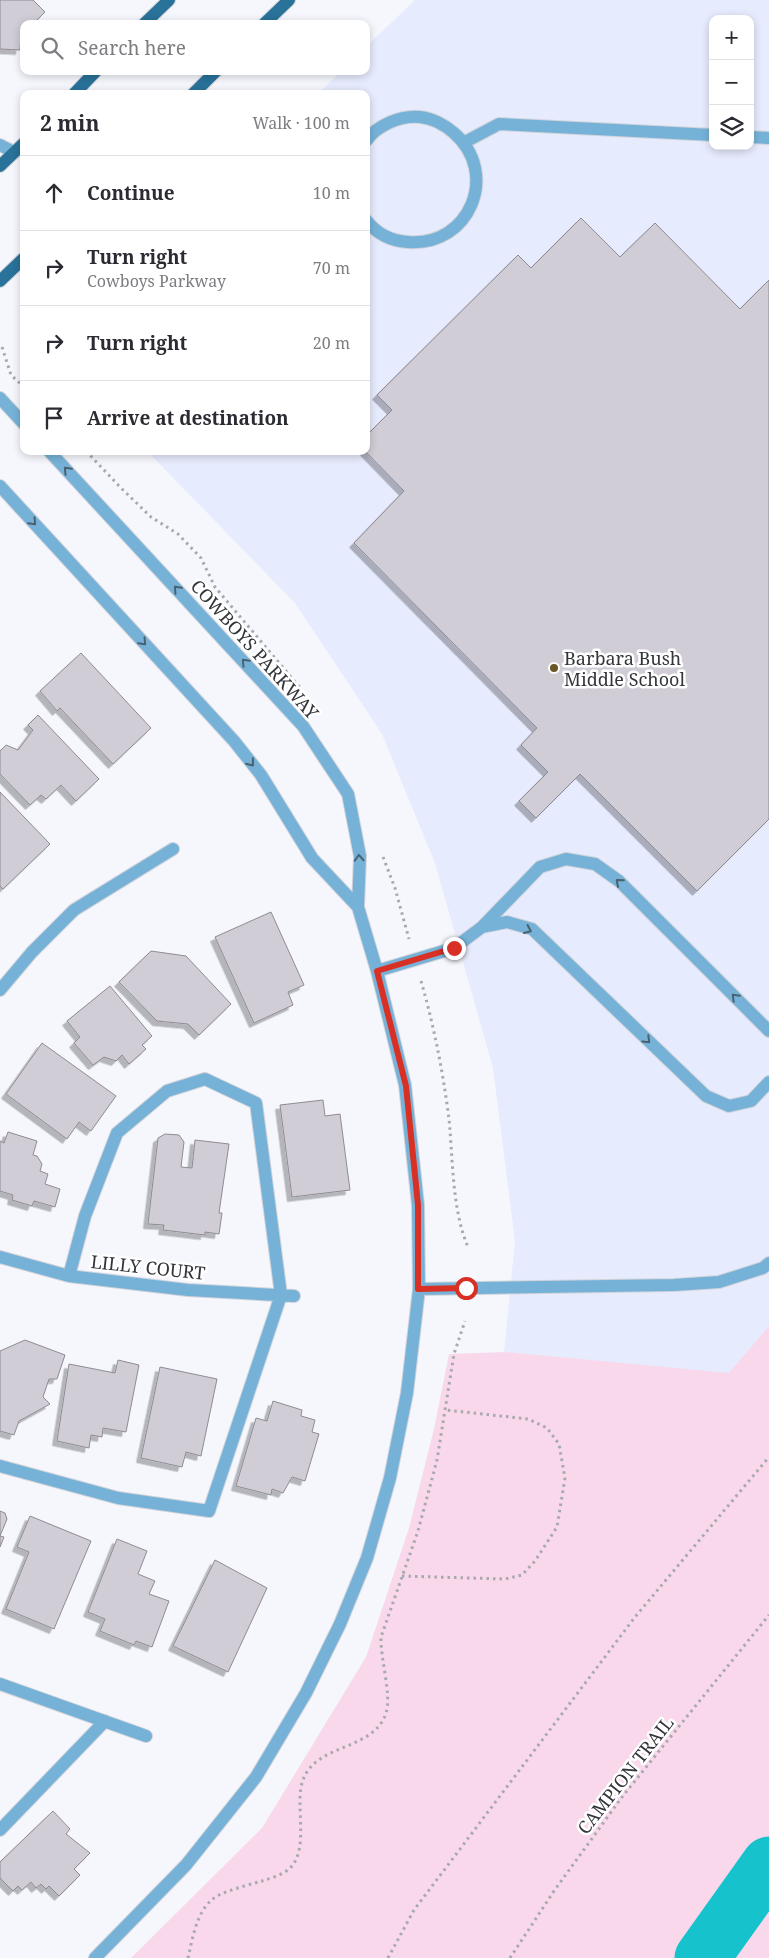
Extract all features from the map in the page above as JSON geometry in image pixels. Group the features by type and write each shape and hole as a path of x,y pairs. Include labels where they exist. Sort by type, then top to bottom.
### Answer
{"main road":[{"path":"148,20 168,0"},
{"path":"268,20 289,0"},
{"path":"78,90 92,75"},
{"path":"197,90 212,75"},
{"path":"0,166 20,147"},
{"path":"0,281 20,262"}],"street":[{"path":"370,135 393,120 420,117 444,124 465,142 476,166 476,192 466,216 447,235 422,243 396,241 370,225"},
{"path":"465,142 499,124 709,136"},
{"path":"754,138 769,138"},
{"path":"0,145 14,152"},
{"path":"0,398 20,420"},
{"name":"COWBOYS PARKWAY","path":"53,455 303,726 348,794 360,856 358,906 377,971 406,1086 418,1205 418,1289 407,1393 390,1478 367,1558 340,1624 306,1693 256,1777 186,1865 95,1958"},
{"name":"COWBOYS PARKWAY","path":"0,486 234,741 261,775 312,858 358,906"},
{"path":"0,990 32,952 74,910 173,849"},
{"path":"377,971 454,948 482,927 540,867 566,859 595,864 619,881 769,1031"},
{"path":"482,927 507,922 532,929 706,1096 729,1106 751,1101 769,1082"},
{"path":"0,1466 118,1498 209,1511 288,1295 256,1104 205,1079 167,1091 117,1133 85,1216 69,1276"},
{"name":"LILLY COURT","path":"0,1257 69,1276 188,1290 288,1295"},
{"path":"418,1289 674,1285 719,1282 763,1268 769,1263"},
{"path":"0,1684 146,1736"},
{"path":"0,1830 106,1721"}],"path":[{"path":"2,347 11,375 20,383"},
{"path":"188,1958 196,1925 207,1904 217,1896 281,1874 291,1868 299,1847 300,1796 302,1782 307,1770 320,1758 368,1736 377,1727 386,1713 387,1696 380,1648 381,1637 418,1531 430,1487 446,1410 454,1354 465,1320"},
{"path":"402,1576 505,1579 522,1574 535,1561 557,1527 565,1478 559,1444 547,1428 528,1419 446,1410"},
{"path":"388,1958 414,1910 629,1624 769,1457"},
{"name":"CAMPION TRAIL","path":"510,1958 554,1891 622,1798 769,1615"}],"shaded area":[{"name":"Barbara Bush Middle School","path":"415,0 769,0 769,1326 729,1374 504,1352 515,1241 493,1068 435,863 382,734 295,603 151,455 370,455 370,90 322,90 337,75 370,75 370,43"},
{"path":"769,1326 769,1958 131,1958 262,1828 366,1657 409,1528 434,1429 449,1354 505,1352 729,1373"}],"building":[{"path":"0,0 33,0 45,12 37,20 20,20 20,50 0,49"},
{"path":"581,218 620,257 655,223 740,309 769,280 769,819 697,891 580,774 536,818 519,801 548,772 521,745 537,728 354,543 404,491 369,455 370,432 392,410 377,395 518,255 531,268"},
{"path":"81,653 151,728 113,764 60,708 57,711 40,691"},
{"path":"38,715 99,779 76,801 61,785 46,799 41,795 30,805 0,774 0,751 6,745 18,750 33,730 28,725"},
{"path":"0,792 50,844 3,889 0,886"},
{"path":"271,912 304,985 288,992 293,1005 254,1023 215,937"},
{"path":"151,951 186,956 231,1004 199,1035 188,1024 157,1021 119,982"},
{"path":"110,986 152,1036 142,1045 146,1049 129,1064 122,1055 116,1061 104,1057 93,1065 74,1043 80,1037 67,1021"},
{"path":"42,1043 116,1096 91,1131 79,1122 67,1139 6,1094"},
{"path":"323,1100 325,1116 340,1114 350,1190 292,1197 280,1105"},
{"path":"8,1132 37,1141 33,1155 37,1156 42,1164 40,1171 48,1174 45,1184 60,1189 55,1207 34,1201 32,1206 12,1200 13,1195 0,1191 0,1141 4,1143"},
{"path":"165,1134 179,1135 184,1142 181,1167 192,1168 195,1140 229,1144 219,1213 222,1213 219,1234 205,1232 205,1235 163,1230 164,1225 148,1224 158,1138"},
{"path":"25,1340 65,1355 57,1379 49,1379 43,1397 50,1404 19,1421 14,1435 0,1431 0,1351"},
{"path":"118,1360 139,1365 126,1432 103,1428 102,1437 91,1435 89,1448 57,1441 69,1364 115,1373"},
{"path":"160,1367 217,1379 201,1456 186,1452 182,1467 141,1458"},
{"path":"273,1401 302,1410 301,1416 315,1420 312,1432 319,1434 305,1481 292,1477 283,1493 272,1489 271,1495 236,1486 256,1418 267,1421"},
{"path":"0,1511 5,1513 7,1519 0,1536"},
{"path":"30,1516 91,1541 54,1629 6,1609 29,1552 17,1547"},
{"path":"0,1536 4,1537 0,1547"},
{"path":"117,1539 147,1551 138,1574 155,1581 149,1594 169,1601 152,1647 136,1641 134,1645 100,1631 105,1619 88,1612"},
{"path":"215,1560 267,1588 228,1672 173,1646"},
{"path":"53,1811 70,1829 66,1834 90,1853 74,1869 80,1875 59,1896 49,1886 46,1889 41,1884 36,1888 31,1882 22,1890 18,1886 13,1891 0,1878 0,1862"}],"waterway":[{"path":"702,1958 769,1864"}],"place":[{"name":"Barbara Bush Middle School","path":"554,668"}],"route":[{"path":"454,948 377,971 406,1086 418,1205 418,1289 466,1288"}]}
